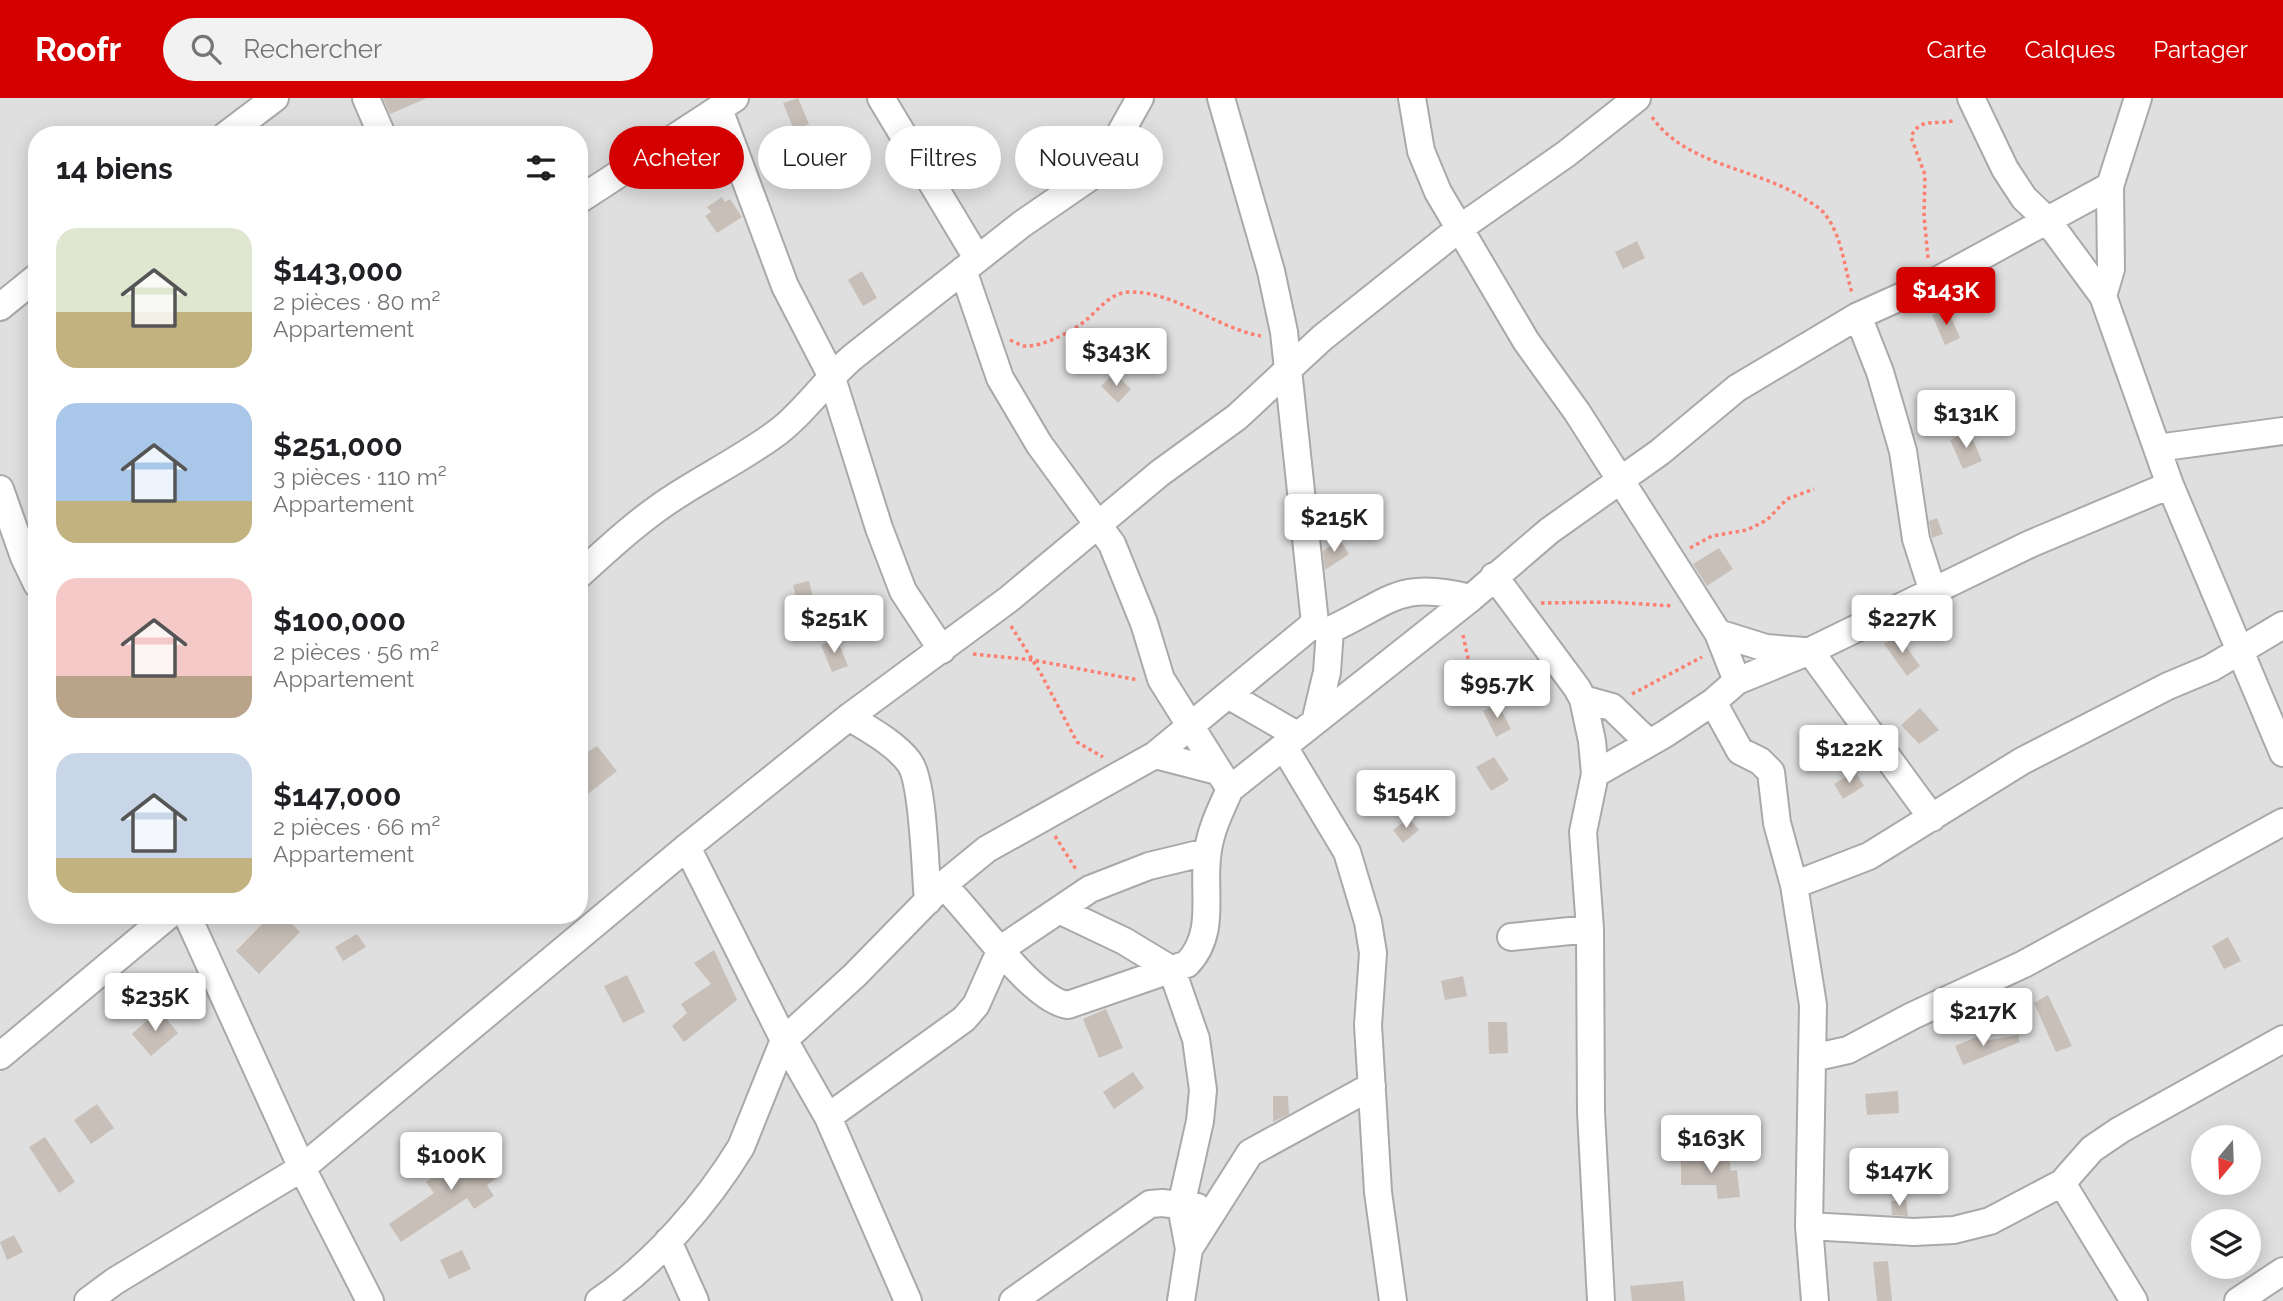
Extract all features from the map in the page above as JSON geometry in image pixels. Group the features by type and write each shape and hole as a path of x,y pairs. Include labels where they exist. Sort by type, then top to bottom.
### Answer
{"street":[{"path":"238,126 275,98"},
{"path":"366,98 378,126"},
{"path":"849,717 878,735 909,762 920,785 936,893 1001,949 1021,975 1041,994 1057,1004 1068,1005 1172,970 1187,964 1197,954 1205,932 1207,852 1224,780 1161,679 1112,544 1039,444 1000,378 984,331 970,264 881,98"},
{"path":"588,567 632,527 679,494 740,460 782,429 831,375 970,264 1099,171 1140,98"},
{"path":"1221,98 1271,271 1284,336 1323,626 1327,672 1299,734"},
{"path":"1412,98 1421,150 1438,192 1526,341 1577,412 1700,607 1719,640 1737,681"},
{"path":"2103,296 2111,270 2110,186 2138,98"},
{"path":"88,1301 115,1281 302,1168 687,847 849,717 998,607 1287,374 1322,338 1460,228 1642,103"},
{"path":"588,194 727,104 785,286 831,375 879,528 903,591 942,650"},
{"path":"1974,105 2005,169 2024,198 2047,220 2103,296 2171,485 2283,753"},
{"path":"1224,780 1299,734 1467,601 1494,576 1618,480 1660,452 1737,387 1858,316 1938,280 2110,186"},
{"path":"0,307 28,284"},
{"path":"1858,316 1880,372 1903,451 1916,539 1933,592"},
{"path":"1284,336 1322,338"},
{"path":"2157,448 2283,430"},
{"path":"1595,774 1713,702 1737,681 1810,651 2030,544 2171,485"},
{"path":"0,489 28,561"},
{"path":"1494,576 1566,671 1583,699 1592,741 1595,774 1583,832 1590,929 1591,1112 1601,1301"},
{"path":"599,1301 641,1268 668,1241 741,1147 784,1040 936,893 986,849 1155,755 1228,695 1323,626 1417,589 1467,601"},
{"path":"1794,885 1869,856 2062,739 2239,653 2283,625"},
{"path":"1719,640 1766,648 1810,651 1883,746 1932,818"},
{"path":"1228,695 1299,734 1347,852 1368,922 1373,953 1368,1026 1378,1192 1393,1301"},
{"path":"1583,699 1612,707 1649,743"},
{"path":"1713,702 1740,751 1760,761 1771,772 1777,823 1794,885 1813,1005 1809,1226 1815,1301"},
{"path":"1155,755 1224,780"},
{"path":"1812,1058 1848,1050 1912,1016 2024,964 2283,822"},
{"path":"687,847 784,1040 828,1117 908,1301"},
{"path":"828,1117 964,1019 976,1005 1001,949 1090,889 1149,866 1207,852"},
{"path":"1061,911 1124,941 1172,970 1196,1039 1203,1090 1200,1121 1181,1206 1189,1249 1181,1301"},
{"path":"0,1056 158,924"},
{"path":"191,924 302,1168 370,1301"},
{"path":"1511,937 1590,929"},
{"path":"1809,1226 1914,1231 1954,1230 1990,1222 2062,1183 2092,1150 2120,1130 2283,1039"},
{"path":"1189,1249 1250,1153 1372,1086"},
{"path":"2062,1183 2134,1301"},
{"path":"1013,1301 1140,1209 1163,1203 1216,1209"},
{"path":"668,1241 695,1301"},
{"path":"2238,1301 2283,1271"}],"path":[{"path":"1642,103 1658,126 1701,156 1791,191 1822,211 1837,234 1858,316"},
{"path":"1938,280 1927,256 1922,161 1910,137 1915,127 1924,122 1944,124 1974,105"},
{"path":"984,331 1025,346 1049,341 1084,322 1113,296 1128,292 1169,300 1217,324 1284,336"},
{"path":"1671,561 1712,536 1747,530 1768,520 1787,499 1814,489"},
{"path":"1467,601 1465,651 1471,672 1480,689"},
{"path":"1513,601 1578,605 1611,602 1700,607"},
{"path":"998,607 1033,660 1077,742 1090,751 1130,769"},
{"path":"1612,707 1719,640"},
{"path":"942,650 1033,660 1133,680 1161,679"},
{"path":"1044,816 1090,889"}],"shaded area":[{"path":"0,98 2283,98 2283,1301 0,1301"}],"building":[{"path":"383,98 427,98 390,114"},
{"path":"798,98 809,124 792,126 783,103"},
{"path":"722,197 725,202 730,199 742,217 717,233 705,216 711,212 707,207"},
{"path":"1637,241 1645,258 1623,269 1615,252"},
{"path":"862,271 877,298 863,306 848,280"},
{"path":"1947,308 1960,338 1945,345 1932,315"},
{"path":"1114,373 1131,389 1118,403 1101,386"},
{"path":"1969,431 1982,461 1963,469 1950,440"},
{"path":"1937,518 1943,534 1932,538 1929,521"},
{"path":"1340,540 1349,554 1325,570 1323,551"},
{"path":"1719,548 1733,569 1707,586 1693,564"},
{"path":"809,581 813,597 797,601 793,585"},
{"path":"1897,634 1920,666 1907,676 1884,644"},
{"path":"837,639 848,666 832,672 821,645"},
{"path":"1498,704 1511,729 1496,737 1483,711"},
{"path":"1920,708 1939,730 1919,744 1901,725"},
{"path":"597,746 617,771 588,794 588,752"},
{"path":"1494,757 1509,780 1491,791 1476,767"},
{"path":"1855,771 1864,786 1843,799 1834,784"},
{"path":"1406,774 1419,796 1392,811 1379,790"},
{"path":"1409,818 1419,830 1403,843 1393,830"},
{"path":"262,924 292,924 300,932 259,974 236,951"},
{"path":"357,934 366,947 343,961 335,947"},
{"path":"2228,937 2241,961 2224,969 2212,946"},
{"path":"714,950 737,1000 684,1042 672,1026 687,1013 681,1004 711,984 694,963"},
{"path":"627,975 645,1012 623,1023 604,986"},
{"path":"1463,976 1467,996 1445,1000 1441,981"},
{"path":"2048,995 2072,1046 2056,1052 2034,1003"},
{"path":"1106,1009 1123,1048 1099,1058 1083,1019"},
{"path":"159,1010 178,1033 151,1056 132,1034"},
{"path":"1488,1022 1507,1022 1508,1053 1489,1054"},
{"path":"1981,1035 1984,1041 2018,1035 2020,1042 1963,1065 1955,1046"},
{"path":"1133,1072 1144,1088 1114,1109 1103,1092"},
{"path":"1898,1091 1899,1113 1867,1115 1865,1094"},
{"path":"1273,1096 1288,1096 1289,1114 1273,1122"},
{"path":"97,1104 114,1128 91,1144 74,1120"},
{"path":"45,1137 75,1182 59,1193 29,1147"},
{"path":"481,1145 501,1175 487,1185 494,1196 474,1209 467,1198 401,1242 389,1224 434,1193 426,1182"},
{"path":"1681,1156 1729,1157 1731,1171 1737,1170 1740,1197 1718,1199 1716,1185 1681,1185"},
{"path":"1906,1200 1908,1216 1892,1215 1891,1201"},
{"path":"14,1235 23,1252 7,1260 0,1242"},
{"path":"462,1250 471,1269 449,1279 440,1260"},
{"path":"1888,1261 1892,1301 1877,1301 1873,1262"},
{"path":"1683,1281 1685,1301 1632,1301 1630,1286"}]}
